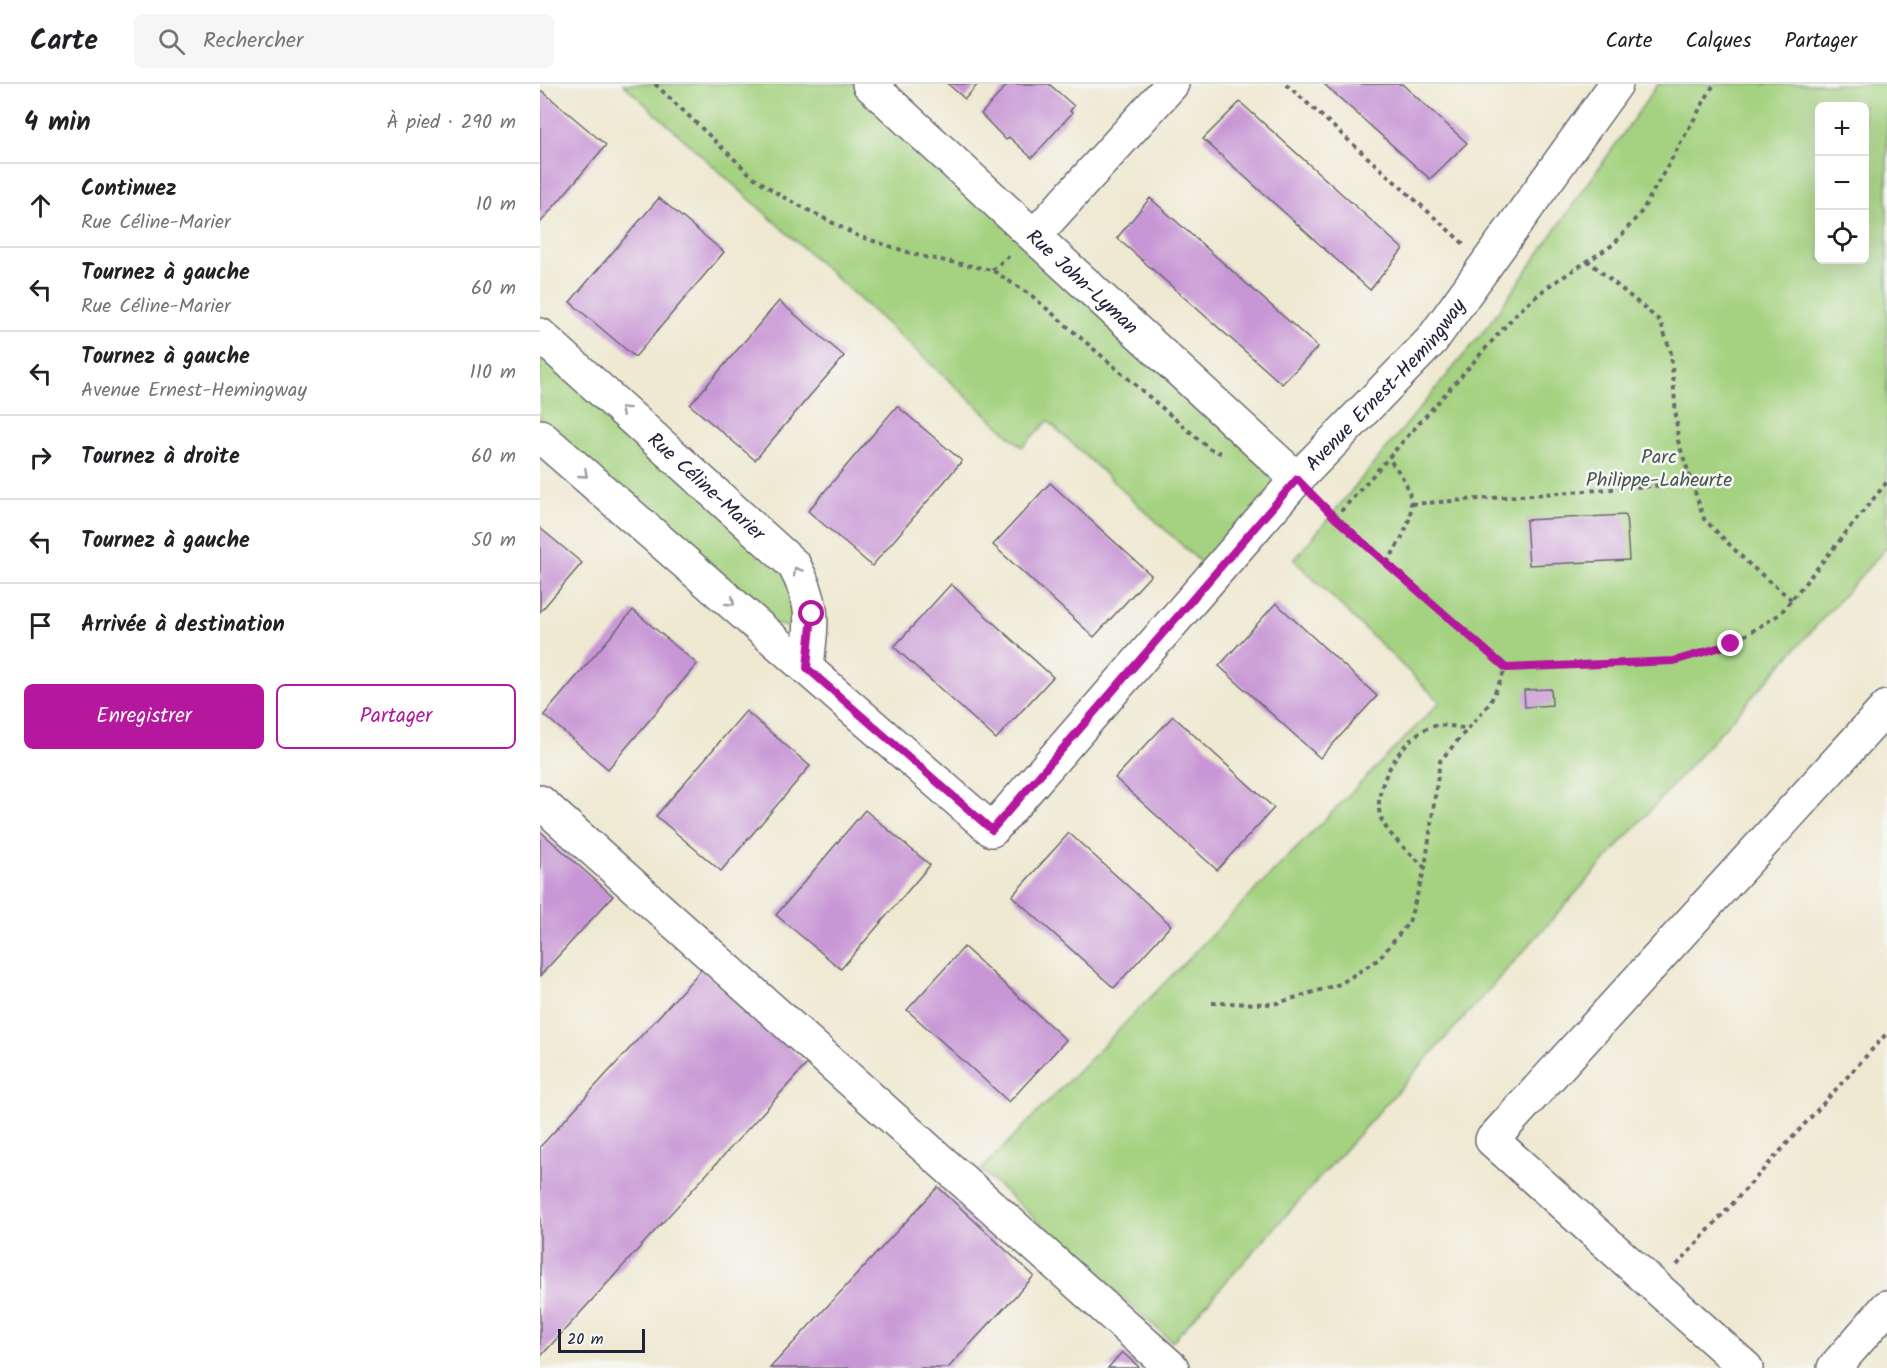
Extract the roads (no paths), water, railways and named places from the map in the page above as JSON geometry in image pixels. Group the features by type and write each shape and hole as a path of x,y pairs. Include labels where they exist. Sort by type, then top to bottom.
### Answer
{"street":[{"name":"Rue John-Lyman","path":"869,84 1297,479"},
{"path":"1035,235 1172,84"},
{"name":"Avenue Ernest-Hemingway","path":"807,668 992,830 1297,479 1432,340 1616,84"},
{"name":"Rue Céline-Marier","path":"540,334 794,565 808,591 812,614 807,668"},
{"path":"540,436 807,668"},
{"path":"1746,1368 1492,1140 1887,707"},
{"path":"540,802 1172,1368"},
{"path":"1834,1368 1887,1307"}],"park label":[{"name":"Parc Philippe-Laheurte","path":"1659,468"}]}
